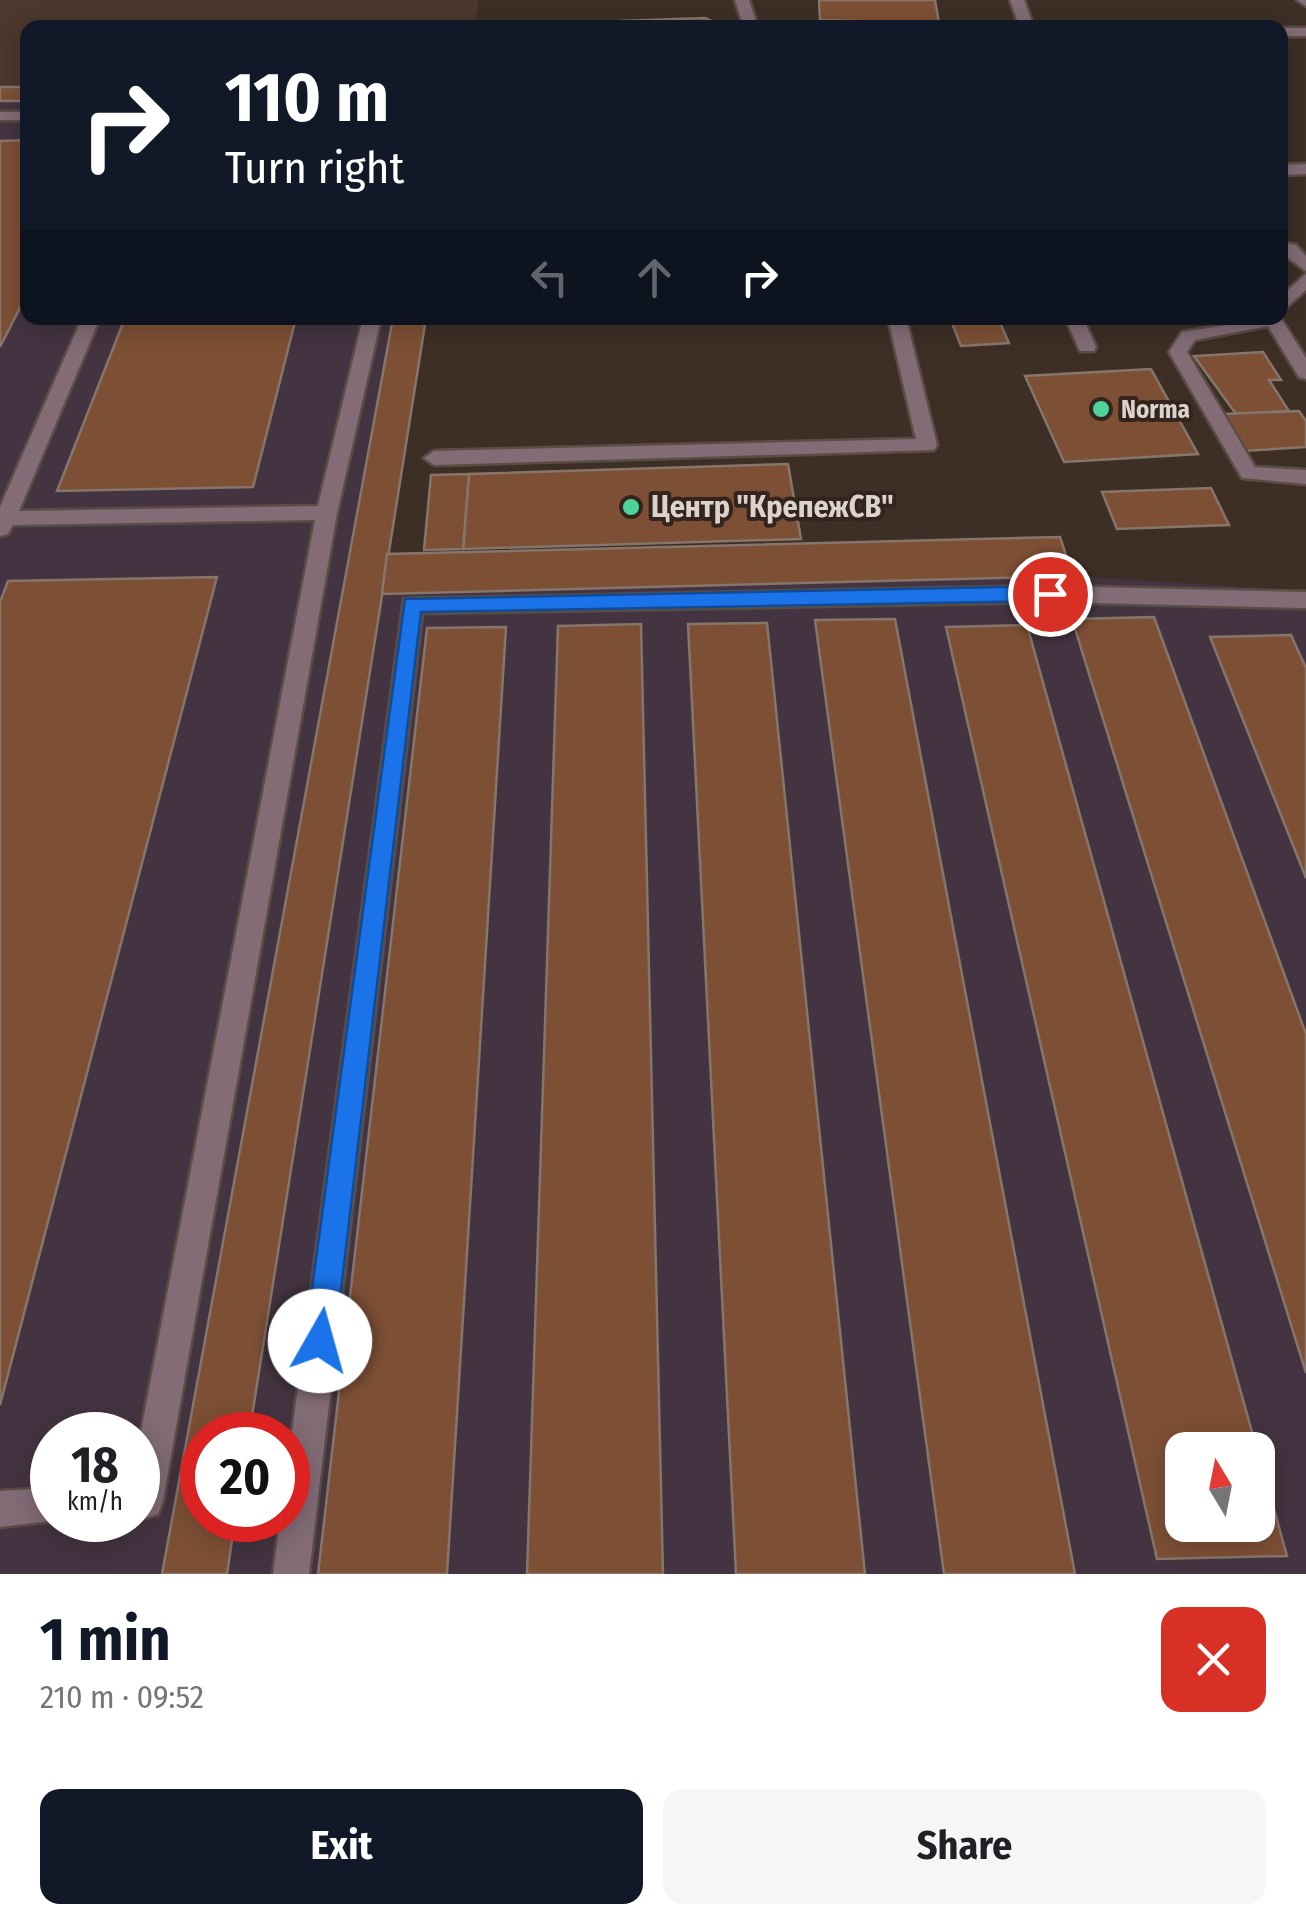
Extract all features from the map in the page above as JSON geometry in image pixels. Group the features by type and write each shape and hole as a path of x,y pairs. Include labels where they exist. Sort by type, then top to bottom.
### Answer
{"lane":[{"path":"1288,248 1306,266"},
{"path":"1288,299 1306,279"},
{"path":"88,325 2,522 327,513"},
{"path":"160,1417 327,513 370,325"},
{"path":"434,458 927,445 898,325"},
{"path":"1077,325 1087,347"},
{"path":"1233,325 1188,336 1178,352 1249,473 1306,477"},
{"path":"1280,325 1306,373"},
{"path":"291,1574 412,604 1050,594 1306,600"},
{"path":"0,1509 30,1507"}],"shaded area":[{"path":"0,0 479,0 475,20 20,20 20,87 0,87"},
{"path":"0,87 20,87 20,325 425,325 388,554 1060,537 1073,576 1306,591 1306,1574 0,1574"}],"building":[{"path":"819,0 935,0 938,20 820,20"},
{"path":"0,87 20,87 20,101 0,101"},
{"path":"20,140 20,308 0,347 0,141"},
{"path":"122,325 294,325 253,487 57,491"},
{"path":"392,325 425,325 253,1412 192,1412"},
{"path":"953,325 1001,325 1009,343 961,346"},
{"path":"1263,352 1281,380 1269,380 1289,411 1236,414 1194,356"},
{"path":"1151,369 1198,454 1064,462 1025,376"},
{"path":"1299,411 1306,421 1306,447 1244,451 1224,414"},
{"name":"Центр \"КрепежСВ\"","path":"788,464 801,539 463,549 469,474"},
{"path":"469,474 463,549 424,550 431,475"},
{"path":"1211,488 1229,525 1117,529 1102,492"},
{"path":"1060,537 1073,576 382,594 387,554"},
{"path":"217,577 0,1405 0,602 8,581"},
{"path":"1154,617 1306,1034 1306,1373 1072,619"},
{"path":"895,619 1075,1574 944,1574 815,620"},
{"path":"767,623 865,1574 736,1574 688,624"},
{"path":"641,624 663,1574 527,1574 558,626"},
{"path":"1027,625 1252,1432 1165,1432 1165,1542 1275,1542 1275,1513 1287,1556 1157,1559 946,627"},
{"path":"506,627 447,1574 318,1574 427,628"},
{"path":"1291,635 1306,668 1306,878 1210,637"},
{"path":"180,1476 180,1542 232,1542 227,1574 162,1574"}],"place":[{"name":"Norma","path":"1101,409"},
{"name":"Центр \"КрепежСВ\"","path":"631,507"}],"route":[{"path":"320,1341 412,604 1050,594"}]}
